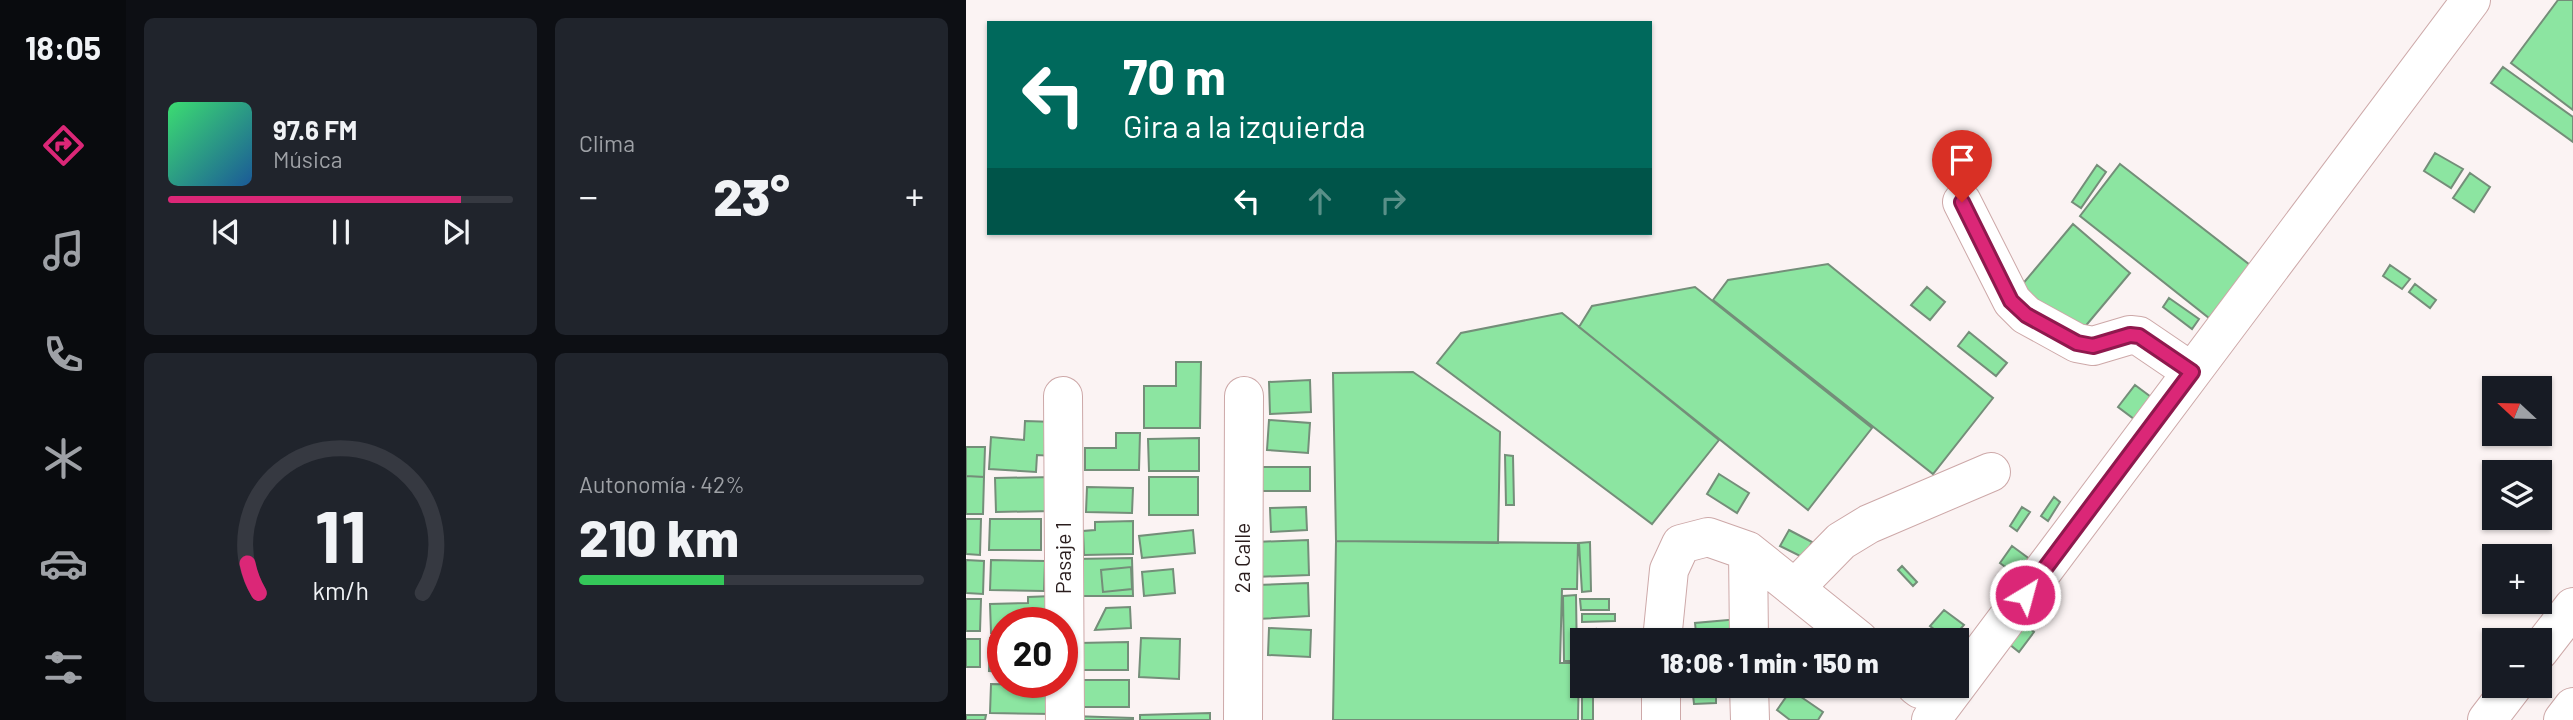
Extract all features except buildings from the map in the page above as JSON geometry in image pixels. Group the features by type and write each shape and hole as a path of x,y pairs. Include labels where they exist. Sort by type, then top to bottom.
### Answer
{"street":[{"path":"1933,703 2192,372 2472,0"},
{"path":"1962,202 2011,301 2026,315 2077,343 2093,346 2130,335 2139,336 2192,372"},
{"name":"Pasaje 1","path":"1063,396 1065,720"},
{"name":"2a Calle","path":"1242,720 1244,396"},
{"path":"1795,588 1842,541 1869,524 1991,472"},
{"path":"1663,628 1669,570 1681,544 1708,537 1748,551 1844,628"},
{"path":"1748,551 1749,628"},
{"path":"2552,635 2573,607"},
{"path":"1661,698 1661,720"},
{"path":"2487,720 2504,698"},
{"path":"2563,720 2573,707"}],"route":[{"path":"1962,202 2011,301 2026,315 2077,343 2093,346 2130,335 2139,336 2192,372 2025,595"}]}
